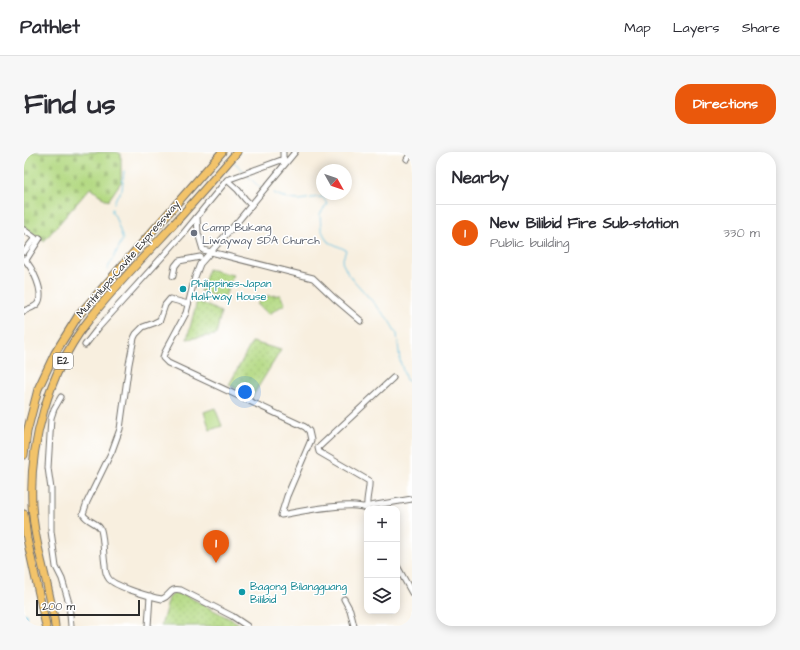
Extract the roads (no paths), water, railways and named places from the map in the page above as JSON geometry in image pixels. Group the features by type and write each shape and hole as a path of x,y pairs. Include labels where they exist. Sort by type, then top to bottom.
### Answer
{"highway":[{"name":"Muntinlupa-Cavite Expressway","path":"24,455 27,432 38,389 55,353 78,316 222,152"},
{"name":"Muntinlupa-Cavite Expressway","path":"55,626 36,535 32,505 33,467 37,439 52,384 84,326 237,152"},
{"path":"24,514 27,539 46,626"}],"street":[{"path":"282,167 284,159 283,152"},
{"path":"173,276 175,266 179,261 201,259 211,252 295,152"},
{"path":"407,159 412,152"},
{"path":"85,345 227,180 284,159"},
{"path":"227,180 251,205"},
{"path":"197,214 198,233 203,250 201,259 183,321 163,358 166,362 309,431 311,440 281,515 316,509 342,507 364,508"},
{"path":"24,252 35,238 25,232"},
{"path":"24,311 38,304 39,300 38,282 25,259 40,238"},
{"path":"203,250 313,278 361,321"},
{"path":"188,304 170,299 165,305 160,320 143,327 136,334 131,352 120,430 112,451 84,510 84,516 96,524 101,531 105,567 109,579 117,584 162,599 175,589 181,590 227,613 247,626"},
{"path":"366,506 370,484 369,481 319,452 318,448 393,378"},
{"path":"61,397 51,418 48,468 51,489 52,531 56,567 62,578 70,603 72,626"},
{"path":"376,506 412,499"},
{"path":"400,571 412,592"},
{"path":"148,626 150,596"},
{"path":"344,599 350,610 354,626"}],"waterway":[{"path":"234,162 244,171"},
{"path":"114,203 122,190 124,171"},
{"path":"247,175 260,188"},
{"path":"274,193 296,200 323,197 327,204 320,214 321,229 327,241 346,250 342,262 348,274 388,319 397,334 400,361 406,380 412,382"},
{"path":"107,270 123,239 112,209"},
{"path":"24,616 24,626"}],"place":[{"name":"Camp Bukang Liwayway SDA Church","path":"194,233"},
{"name":"Philippines-Japan Halfway House","path":"183,289"},
{"name":"New Bilibid Fire Sub-station","path":"216,563"},
{"name":"Bagong Bilangguang Bilibid","path":"242,592"}]}
